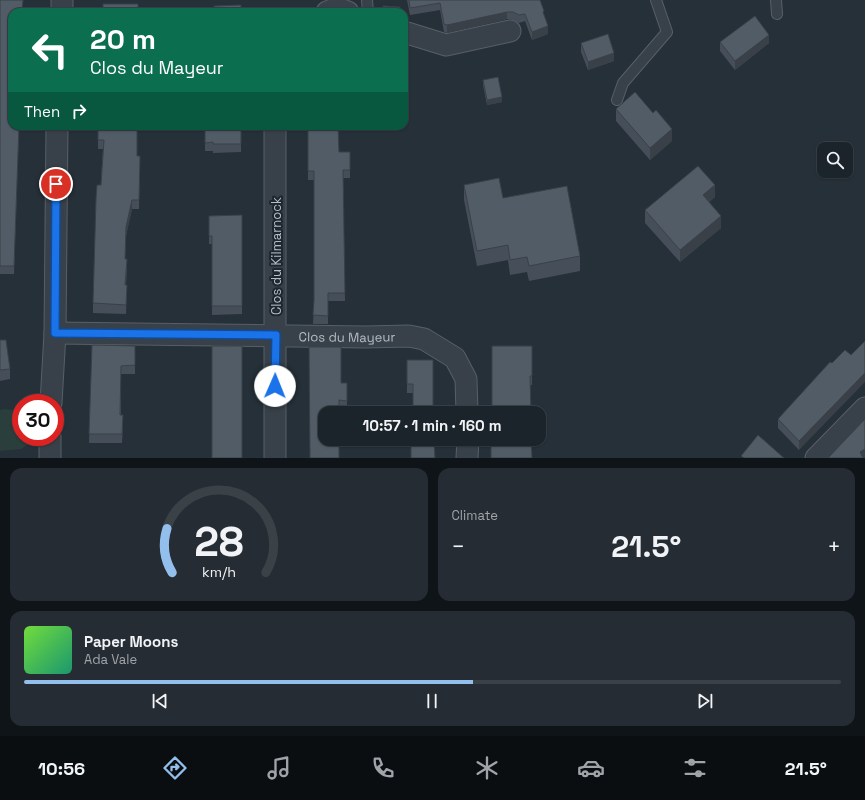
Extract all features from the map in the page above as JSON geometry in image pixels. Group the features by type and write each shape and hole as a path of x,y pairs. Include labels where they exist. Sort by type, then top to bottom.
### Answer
{"street":[{"path":"408,33 446,45 510,31"},
{"path":"52,394 55,333 57,130"},
{"name":"Clos du Kilmarnock","path":"275,130 275,458"},
{"name":"Clos du Mayeur","path":"55,333 365,337 409,336 424,339 455,358 466,379 467,406"},
{"path":"816,458 865,408"},
{"path":"50,446 50,458"},
{"path":"467,458 468,446"}],"lane":[{"path":"617,100 623,83 667,32 656,0"},
{"path":"776,0 777,14"}],"green space":[{"path":"0,410 12,410 12,446 26,446 21,449 0,451"}],"building":[{"path":"0,0 23,0 22,8 8,8 8,130 19,130 14,266 0,266"},
{"path":"409,0 540,0 548,26 532,32 525,14 519,15 513,12 447,25 444,24 440,3 410,8"},
{"path":"103,4 138,4 138,8 103,8"},
{"path":"241,5 241,8 214,8 214,6"},
{"path":"383,6 400,7 400,8 383,8"},
{"path":"755,16 769,35 735,61 720,42"},
{"path":"608,34 614,53 588,62 581,43"},
{"path":"498,77 502,97 487,100 483,80"},
{"path":"635,92 653,113 656,110 672,129 650,148 616,109"},
{"path":"98,130 137,130 137,156 140,156 139,200 132,200 126,227 126,305 93,303 96,199 97,185 101,185 104,140 98,140"},
{"path":"205,130 241,130 241,144 213,144 213,142 205,143"},
{"path":"308,130 338,130 339,152 350,152 350,170 343,170 345,293 328,293 328,316 313,315 314,171 308,171"},
{"path":"698,166 715,185 703,195 721,216 680,250 645,210"},
{"path":"499,178 503,198 567,186 580,256 529,266 527,257 510,260 508,245 477,251 464,185"},
{"path":"242,215 242,306 212,306 212,236 209,236 209,216"},
{"path":"0,340 6,340 10,369 0,370"},
{"path":"865,341 865,373 799,441 778,419 830,362 832,363 845,350 851,355"},
{"path":"92,345 135,346 135,365 121,366 120,415 123,415 122,434 89,434"},
{"path":"212,346 242,346 242,458 212,458"},
{"path":"492,346 532,346 532,376 530,376 531,406 492,406"},
{"path":"309,347 341,347 341,383 347,383 347,401 339,400 339,406 318,406 318,446 339,446 339,458 310,458"},
{"path":"407,360 433,360 433,406 413,406 413,384 407,384"},
{"path":"865,419 865,449 860,452 863,458 828,458"},
{"path":"758,435 784,458 744,458 741,456"},
{"path":"411,446 434,446 435,458 411,458"},
{"path":"491,446 531,446 532,458 491,458"}],"route":[{"path":"56,184 55,333 276,335 275,386"}]}
